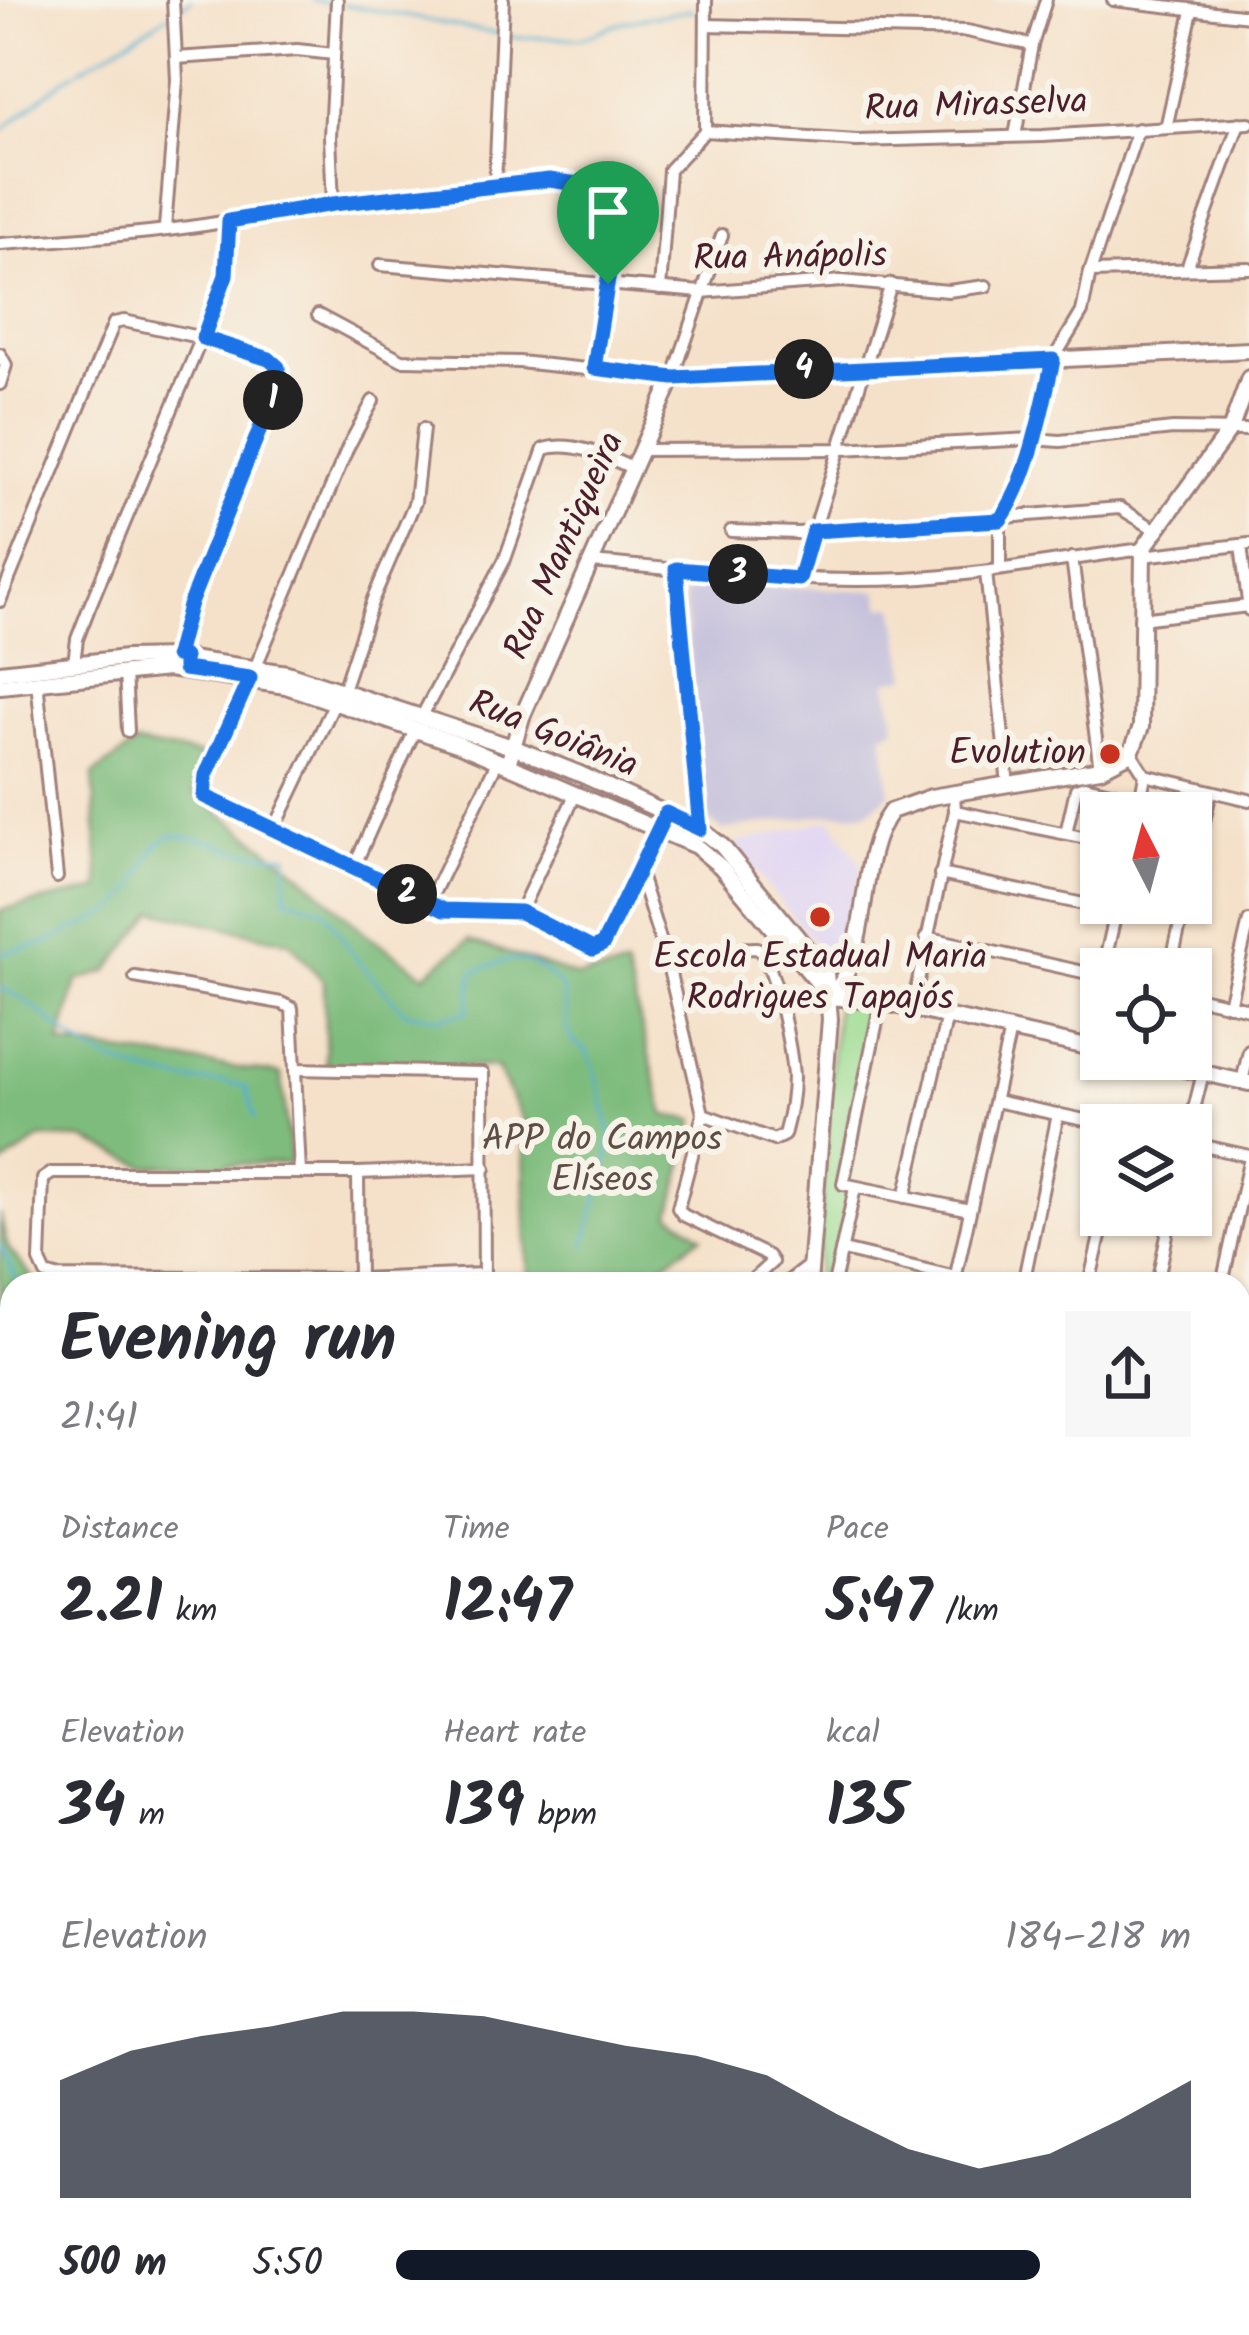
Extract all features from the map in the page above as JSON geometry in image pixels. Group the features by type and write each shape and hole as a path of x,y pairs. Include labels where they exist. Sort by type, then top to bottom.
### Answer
{"street":[{"path":"495,184 502,0"},
{"path":"660,289 669,170 705,130 706,0"},
{"path":"1016,136 1032,45 1046,0"},
{"path":"1113,0 1249,16"},
{"path":"333,204 330,136 336,4"},
{"path":"165,228 176,58 173,5"},
{"path":"1166,128 1192,10"},
{"path":"706,25 967,32 1032,45"},
{"path":"176,58 285,50 334,54"},
{"path":"1187,268 1244,123"},
{"name":"Rua Mirasselva","path":"705,130 857,141 1244,123"},
{"path":"1000,569 1000,520 1009,508 1033,439 1053,360 1082,312 1090,272 1138,129"},
{"path":"0,244 229,221 495,184 590,183 609,193 617,216 594,368"},
{"path":"74,663 89,608 226,275 229,221"},
{"name":"Rua Mantiqueira","path":"503,762 515,748 522,717 674,378 722,235"},
{"name":"Rua Anápolis","path":"380,265 700,292 842,281 948,291 986,286"},
{"path":"1090,272 1249,268"},
{"path":"799,579 891,284"},
{"path":"318,315 395,356 426,363 504,362 674,378 1249,350"},
{"path":"0,601 112,326 124,321 269,359 280,372 189,606 181,661"},
{"path":"391,372 395,356"},
{"path":"0,384 3,358"},
{"path":"809,1272 830,997 851,963 886,816 910,802 1100,770 1131,753 1141,727 1142,552 1231,428 1249,378"},
{"path":"373,401 340,466 202,793 428,904 461,914 520,912 593,949 608,935 666,813"},
{"path":"641,451 842,449 1060,441 1173,429 1249,430"},
{"path":"274,830 339,696 373,599 416,502 423,430"},
{"path":"353,869 418,723 505,559 544,449 556,446 591,452 632,467"},
{"path":"731,531 1000,520 1120,508 1156,530"},
{"path":"592,562 799,579 901,579 1245,544 1249,608 1140,620"},
{"path":"1072,558 1100,770"},
{"path":"676,569 700,829 696,846"},
{"path":"986,572 1008,785"},
{"path":"0,686 181,661"},
{"path":"0,672 74,663 181,661 253,672 463,738"},
{"path":"124,670 128,731"},
{"path":"37,680 57,878"},
{"name":"Rua Goiânia","path":"463,738 515,748 700,829 742,865 823,966 830,997"},
{"name":"Rua Goiânia","path":"463,738 503,762 696,846 721,867 830,997"},
{"path":"1131,753 1145,775 1142,792"},
{"path":"428,904 503,762"},
{"path":"1145,775 1249,800"},
{"path":"1066,833 1073,794 1081,786 1109,792"},
{"path":"912,1009 955,811 954,793"},
{"path":"520,912 576,794"},
{"path":"955,811 1080,836"},
{"path":"639,872 668,965 703,1114 678,1204 681,1213 764,1252 772,1265 763,1272"},
{"path":"940,874 1080,900"},
{"path":"1229,1005 1249,921"},
{"path":"926,938 1080,970"},
{"path":"668,965 741,947 765,954 793,1073 785,1131 779,1139 703,1114"},
{"path":"135,977 292,1008 299,1173"},
{"path":"830,997 881,1002 1080,1046"},
{"path":"1212,1001 1249,1009"},
{"path":"837,1272 849,1186 846,1163 881,1002"},
{"path":"904,1197 947,1016"},
{"path":"957,1272 1010,1030"},
{"path":"1212,1075 1246,1082 1249,1051"},
{"path":"295,1069 482,1071 486,1093 484,1272"},
{"path":"994,1101 1080,1119"},
{"path":"1025,1272 1058,1114"},
{"path":"1212,1149 1249,1159 1225,1272"},
{"path":"45,1272 41,1265 44,1179 52,1173 485,1168"},
{"path":"358,1173 359,1272"},
{"path":"817,1184 970,1210"},
{"path":"1092,1272 1100,1236"},
{"path":"1159,1272 1166,1236"},
{"path":"843,1250 922,1272"}],"shaded area":[{"path":"683,583 878,591 882,607 895,606 908,677 887,681 896,728 883,734 890,794 867,813 722,830 705,818"},
{"name":"Escola Estadual Maria Rodrigues Tapajós","path":"831,819 862,866 834,967 733,844"}],"green space":[{"name":"APP do Campos Elíseos","path":"136,744 201,755 194,793 301,874 365,933 425,975 469,940 578,977 626,968 665,1115 695,1120 671,1214 702,1236 652,1272 528,1272 523,1120 496,1067 326,1066 324,982 290,942 154,911 108,971 77,981 60,1044 281,1074 291,1163 146,1166 83,1139 41,1138 0,1167 0,910 100,889 93,775"},
{"path":"837,993 874,1002 839,1182 852,1184 831,1272 817,1272"},
{"path":"0,1213 7,1247 28,1272 0,1272"}],"waterway":[{"path":"177,9 191,0"},
{"path":"313,0 334,3"},
{"path":"343,4 498,34"},
{"path":"508,37 582,38 626,21 693,10"},
{"path":"0,132 63,80 169,15"},
{"path":"0,954 45,943 116,910 156,846 171,835 215,842 236,851 287,855 286,897 323,909 358,961 405,1012 439,1018 468,1012 473,972 508,960 528,962 563,990 568,1029 572,1040 587,1052 596,1073 610,1131 609,1154 585,1246"},
{"path":"0,988 25,1001 84,1047 118,1063 170,1078 246,1087 255,1118"},
{"path":"0,1245 13,1272"}],"place":[{"name":"Evolution","path":"1110,754"},
{"name":"Escola Estadual Maria Rodrigues Tapajós","path":"820,917"}],"route":[{"path":"590,183 609,193 617,216 608,284 594,368 615,372 674,378 1053,360 1038,424 1009,508 1000,520 813,531 799,579 676,569 700,829 666,813 603,944 593,949 520,912 444,910 204,796 214,753 250,678 184,669 184,657 176,656 189,606 280,379 278,367 269,359 203,338 226,275 229,221 495,184 590,183"}]}
